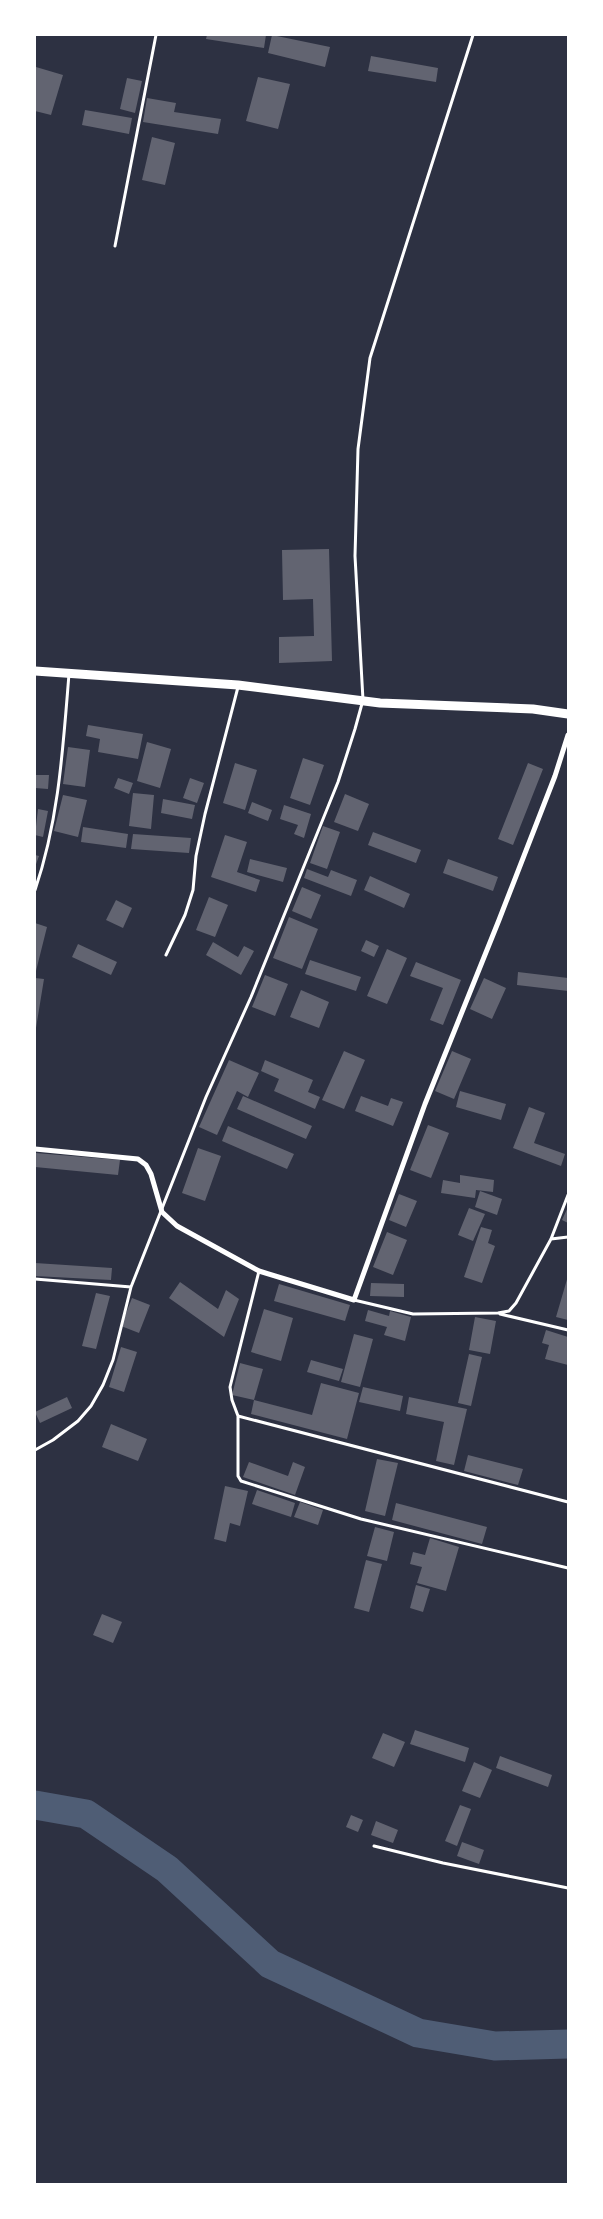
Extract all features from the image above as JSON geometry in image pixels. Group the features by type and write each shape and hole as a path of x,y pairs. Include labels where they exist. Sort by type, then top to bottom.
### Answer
{"street":[{"path":"35,671 238,685 402,704 533,709 568,714"},
{"path":"35,1149 138,1159 146,1165 152,1174 162,1212 177,1226 260,1271 354,1300 425,1104 523,857 568,737"}],"lane":[{"path":"115,246 156,35"},
{"path":"35,1450 53,1440 71,1426 91,1406 103,1384 113,1360 131,1287 206,1097 251,997 338,782 363,700 355,556 358,449 370,358 472,35"},
{"path":"35,890 54,821 62,758 69,674"},
{"path":"166,955 185,915 193,890 196,856 205,814 238,685"},
{"path":"354,1300 413,1314 498,1313 509,1311 516,1303 551,1239 568,1195"},
{"path":"551,1239 568,1238"},
{"path":"260,1271 230,1387 232,1400 238,1416 238,1476 241,1481 361,1519 568,1568"},
{"path":"35,1279 131,1287"},
{"path":"498,1313 568,1330"},
{"path":"238,1416 521,1492 568,1502"},
{"path":"374,1846 568,1888"}],"building":[{"path":"207,35 266,35 264,48 206,39"},
{"path":"272,35 330,47 325,67 268,53"},
{"path":"371,56 438,68 436,82 368,71"},
{"path":"36,67 63,75 51,115 35,111"},
{"path":"258,77 290,84 278,129 246,121"},
{"path":"127,78 142,81 135,113 120,109"},
{"path":"147,98 176,103 174,112 221,119 218,134 143,122"},
{"path":"85,110 132,118 129,134 82,125"},
{"path":"152,137 175,143 165,185 142,180"},
{"path":"329,549 332,661 279,663 279,637 314,636 313,599 283,600 282,550"},
{"path":"88,725 143,734 138,759 98,752 100,739 86,736"},
{"path":"147,742 171,749 160,788 137,781"},
{"path":"68,747 90,750 85,787 63,784"},
{"path":"303,758 324,765 310,805 290,798"},
{"path":"235,763 257,770 245,810 223,803"},
{"path":"528,763 543,769 513,845 498,839"},
{"path":"35,775 49,775 48,789 35,788"},
{"path":"118,778 133,783 129,794 114,788"},
{"path":"190,778 204,783 197,803 183,798"},
{"path":"133,793 154,795 151,829 129,826"},
{"path":"345,794 369,804 358,831 334,822"},
{"path":"63,795 87,800 78,837 54,831"},
{"path":"163,799 195,805 192,819 161,813"},
{"path":"252,802 272,810 268,821 248,813"},
{"path":"284,805 311,814 304,838 294,834 298,825 280,819"},
{"path":"38,809 48,811 43,837 35,835"},
{"path":"323,826 340,832 327,869 310,863"},
{"path":"83,827 128,834 126,848 81,842"},
{"path":"373,832 421,850 416,863 368,845"},
{"path":"133,834 191,838 189,853 131,849"},
{"path":"225,835 247,842 237,872 260,880 256,892 211,877"},
{"path":"35,855 39,856 35,867"},
{"path":"250,859 287,868 283,882 247,872"},
{"path":"448,859 498,877 493,891 443,873"},
{"path":"307,869 328,877 331,870 357,880 351,896 304,878"},
{"path":"370,876 410,894 404,908 364,890"},
{"path":"302,887 321,895 311,919 292,911"},
{"path":"209,897 228,905 215,937 196,930"},
{"path":"116,900 132,908 123,928 106,920"},
{"path":"289,917 318,929 302,969 273,958"},
{"path":"35,923 47,927 36,971 35,971"},
{"path":"366,940 379,946 374,957 361,951"},
{"path":"213,942 238,957 244,946 254,951 241,975 206,955"},
{"path":"78,944 117,962 111,975 72,957"},
{"path":"387,949 407,958 387,1004 367,996"},
{"path":"310,960 361,977 356,991 305,974"},
{"path":"416,962 461,980 443,1025 430,1020 443,988 410,976"},
{"path":"518,972 568,978 568,991 517,985"},
{"path":"265,975 288,984 275,1016 252,1007"},
{"path":"35,978 44,979 36,1028 35,1028"},
{"path":"484,978 506,988 492,1019 470,1009"},
{"path":"301,990 329,1002 319,1028 290,1017"},
{"path":"344,1051 365,1060 344,1109 322,1100"},
{"path":"452,1051 471,1059 454,1099 435,1091"},
{"path":"229,1060 259,1073 248,1097 237,1091 217,1135 199,1127"},
{"path":"265,1060 313,1080 308,1092 320,1097 315,1109 274,1091 279,1079 261,1071"},
{"path":"460,1091 506,1104 501,1120 456,1107"},
{"path":"243,1096 312,1126 306,1139 237,1109"},
{"path":"361,1096 388,1106 391,1098 403,1102 393,1126 355,1111"},
{"path":"529,1107 545,1113 534,1143 565,1154 561,1166 513,1148"},
{"path":"428,1125 449,1133 431,1178 410,1170"},
{"path":"228,1126 294,1154 287,1169 222,1141"},
{"path":"198,1148 221,1156 205,1201 182,1193"},
{"path":"36,1153 120,1160 118,1175 35,1167"},
{"path":"460,1175 494,1180 493,1192 476,1190 475,1198 441,1193 443,1180 460,1183"},
{"path":"480,1191 502,1199 497,1215 475,1207"},
{"path":"399,1194 417,1201 406,1227 389,1220"},
{"path":"568,1207 568,1223 562,1220"},
{"path":"469,1208 485,1214 473,1241 458,1235"},
{"path":"481,1227 492,1230 488,1243 495,1246 482,1283 464,1277"},
{"path":"387,1232 407,1240 393,1275 373,1267"},
{"path":"35,1263 112,1268 111,1280 35,1276"},
{"path":"568,1276 568,1320 556,1317"},
{"path":"180,1282 218,1309 226,1290 239,1299 224,1337 169,1298"},
{"path":"371,1283 404,1284 404,1297 370,1296"},
{"path":"279,1284 350,1305 345,1321 274,1301"},
{"path":"96,1293 110,1296 96,1349 82,1346"},
{"path":"132,1298 150,1305 139,1333 121,1326"},
{"path":"264,1309 293,1318 281,1361 251,1352"},
{"path":"368,1310 389,1316 390,1311 411,1317 405,1341 384,1335 387,1327 365,1321"},
{"path":"475,1317 496,1321 490,1354 469,1350"},
{"path":"546,1330 568,1337 568,1365 545,1359 549,1345 542,1343"},
{"path":"354,1334 373,1339 360,1387 341,1382"},
{"path":"121,1347 137,1352 124,1392 109,1387"},
{"path":"469,1354 482,1357 471,1406 458,1403"},
{"path":"311,1360 343,1369 339,1381 307,1372"},
{"path":"240,1363 263,1369 254,1400 232,1395"},
{"path":"321,1383 359,1393 347,1439 251,1414 254,1400 312,1415"},
{"path":"363,1387 403,1396 400,1411 359,1402"},
{"path":"67,1397 72,1408 40,1423 35,1412"},
{"path":"409,1397 467,1409 454,1465 436,1461 444,1422 406,1414"},
{"path":"111,1424 147,1439 138,1461 102,1447"},
{"path":"468,1455 523,1469 518,1485 464,1471"},
{"path":"377,1459 398,1463 385,1516 365,1511"},
{"path":"249,1462 288,1476 293,1462 305,1467 295,1495 243,1477"},
{"path":"225,1486 248,1491 240,1526 230,1523 226,1542 214,1539"},
{"path":"257,1490 295,1503 291,1517 252,1504"},
{"path":"300,1502 323,1510 318,1525 294,1517"},
{"path":"396,1503 487,1527 482,1544 392,1520"},
{"path":"375,1527 394,1532 387,1561 367,1556"},
{"path":"430,1538 459,1547 446,1591 417,1583 422,1567 410,1564 413,1552 425,1555"},
{"path":"366,1560 382,1564 369,1612 354,1608"},
{"path":"416,1585 430,1589 423,1612 410,1608"},
{"path":"102,1614 122,1622 113,1643 93,1635"},
{"path":"415,1730 469,1748 465,1762 410,1744"},
{"path":"383,1733 405,1742 394,1767 372,1758"},
{"path":"500,1756 552,1775 548,1787 496,1768"},
{"path":"474,1762 492,1770 480,1798 462,1791"},
{"path":"460,1805 471,1809 457,1846 445,1841"},
{"path":"351,1815 363,1820 358,1832 346,1827"},
{"path":"376,1821 398,1830 393,1843 371,1835"},
{"path":"462,1842 484,1850 479,1864 457,1856"}],"waterway":[{"path":"35,1805 86,1814 167,1869 270,1964 418,2033 495,2046 568,2044"}]}
